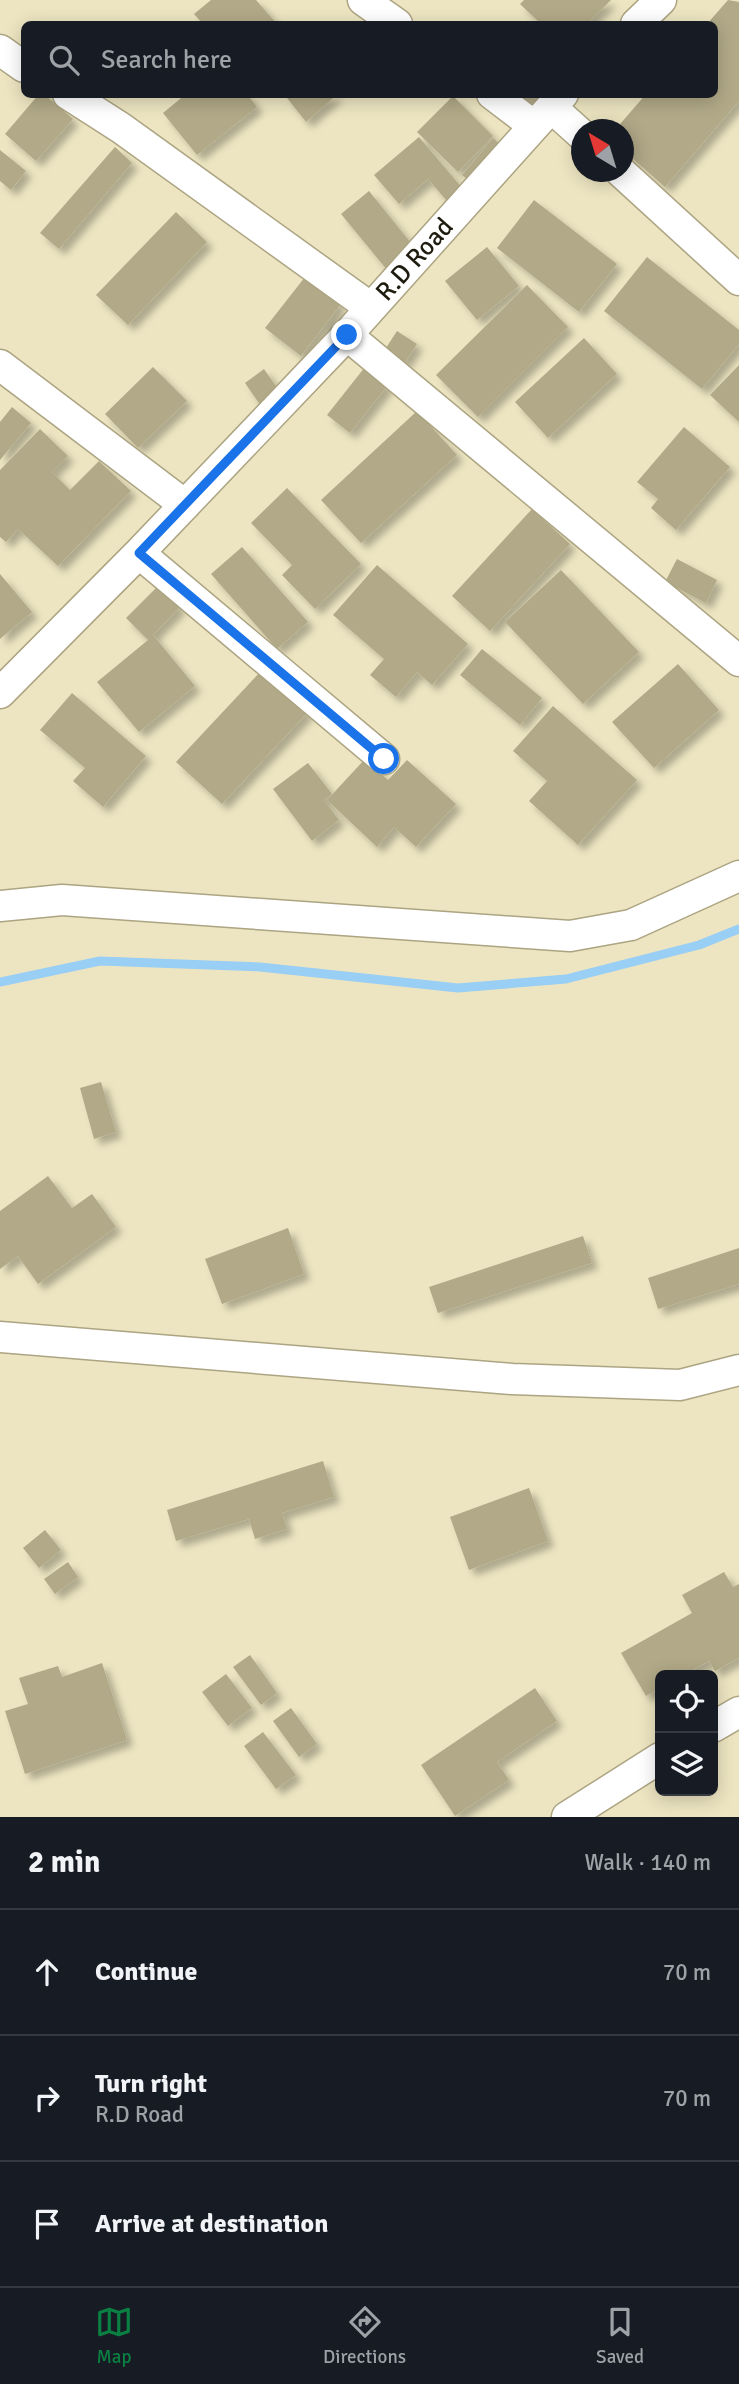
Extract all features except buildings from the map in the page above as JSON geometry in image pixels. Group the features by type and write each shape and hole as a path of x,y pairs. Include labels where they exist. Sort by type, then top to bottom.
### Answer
{"street":[{"path":"363,0 393,21"},
{"path":"639,21 661,0"},
{"path":"0,50 21,65"},
{"path":"74,98 121,128 370,308"},
{"path":"507,98 549,109 571,126"},
{"name":"R.D Road","path":"0,693 139,553 347,335 549,109"},
{"path":"632,182 739,280"},
{"path":"347,335 739,661"},
{"path":"0,365 185,505"},
{"path":"139,553 384,759"},
{"path":"0,906 62,900 570,936 631,925 739,876"},
{"path":"0,1338 512,1379 680,1385 739,1370"},
{"path":"718,1724 739,1712"},
{"path":"567,1817 655,1761"}],"waterway":[{"path":"0,982 100,961 260,967 458,988 566,979 699,945 739,929"}],"route":[{"path":"347,335 139,553 384,759"}]}
